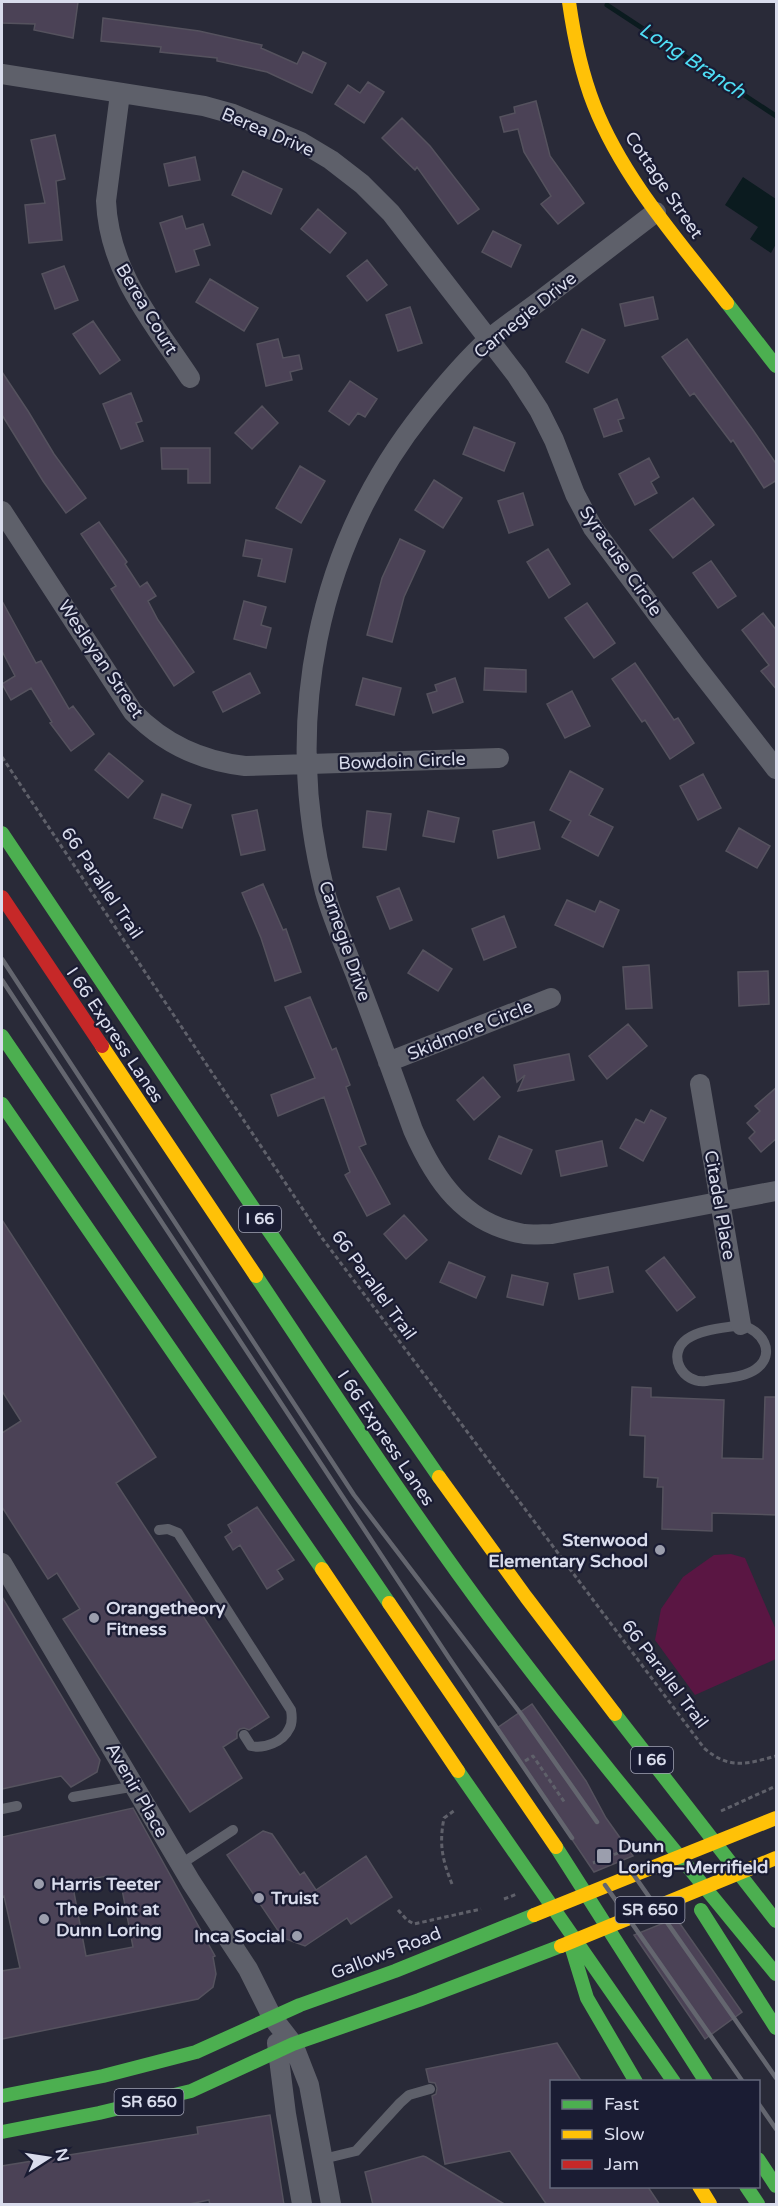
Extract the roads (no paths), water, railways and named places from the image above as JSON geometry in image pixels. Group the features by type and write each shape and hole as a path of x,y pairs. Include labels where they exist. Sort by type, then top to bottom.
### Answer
{"main road":[{"name":"Cottage Street","path":"569,2 575,41 594,105 618,154 656,212 777,366"},
{"name":"I 66","path":"2,833 214,1152 404,1428 528,1599 777,1921"},
{"name":"I 66 Express Lanes","path":"2,897 413,1510 492,1620 626,1792 777,1974"},
{"path":"2,1029 49,1105"},
{"path":"2,1036 551,1840 705,2080"},
{"path":"2,1104 339,1593 426,1725 673,2080"},
{"path":"626,1792 777,2028"},
{"name":"Gallows Road","path":"2,2096 104,2076 196,2052 272,2017 773,1820"},
{"name":"SR 650","path":"2,2132 99,2114 191,2091 286,2047 523,1961 777,1858"},
{"path":"564,1921 586,1998 635,2080"},
{"path":"695,2064 709,2080"},
{"path":"760,2160 777,2186"},
{"path":"700,2188 710,2205"},
{"path":"747,2188 758,2205"}],"street":[{"name":"Berea Drive","path":"2,74 204,106 233,114 301,142 331,160 362,184 391,213 489,340"},
{"name":"Berea Court","path":"120,94 106,201 114,250 130,287 190,378"},
{"name":"Carnegie Drive","path":"656,212 489,340 441,389 404,436 375,483 355,520 337,567 313,656 306,718 306,764 311,828 326,895 413,1130 424,1156 438,1178 448,1192 468,1210 491,1224 524,1234 552,1234 777,1191"},
{"name":"Syracuse Circle","path":"489,340 539,410 554,440 575,494 593,528 695,665 777,769"},
{"name":"Wesleyan Street","path":"2,511 133,712 144,723 168,742 221,764 245,766 306,764"},
{"name":"Bowdoin Circle","path":"306,764 499,758"},
{"name":"Skidmore Circle","path":"388,1062 551,998"},
{"name":"Citadel Place","path":"700,1084 741,1325"},
{"name":"Avenir Place","path":"2,1563 181,1864 248,1969 286,2047"},
{"path":"286,2047 309,2085 331,2205"},
{"path":"286,2047 286,2114 302,2205"}],"lane":[{"path":"741,1325 755,1330 765,1342 765,1357 756,1369 749,1373 701,1381 692,1380 680,1370 677,1354 684,1340 700,1333 741,1325"},
{"path":"159,1530 168,1529 178,1533 291,1710 292,1721 289,1731 271,1745 261,1748 251,1746 244,1735"},
{"path":"73,1797 135,1786"},
{"path":"2,1809 17,1806"},
{"path":"181,1864 233,1830"},
{"path":"323,2159 356,2151 399,2103 409,2095 430,2089"}],"waterway":[{"name":"Long Branch","path":"607,5 776,116"}],"railway":[{"path":"2,959 354,1495 521,1714 597,1822"},
{"path":"2,980 449,1658 572,1838"},
{"path":"631,1871 776,2078"},
{"path":"605,1885 742,2080"},
{"path":"760,2106 776,2129"}],"place":[{"name":"Stenwood Elementary School","path":"660,1550"},
{"name":"Orangetheory Fitness","path":"94,1618"},
{"name":"Dunn Loring–Merrifield","path":"604,1856"},
{"name":"Harris Teeter","path":"39,1884"},
{"name":"Truist","path":"259,1898"},
{"name":"The Point at Dunn Loring","path":"44,1919"},
{"name":"Inca Social","path":"297,1936"}]}
